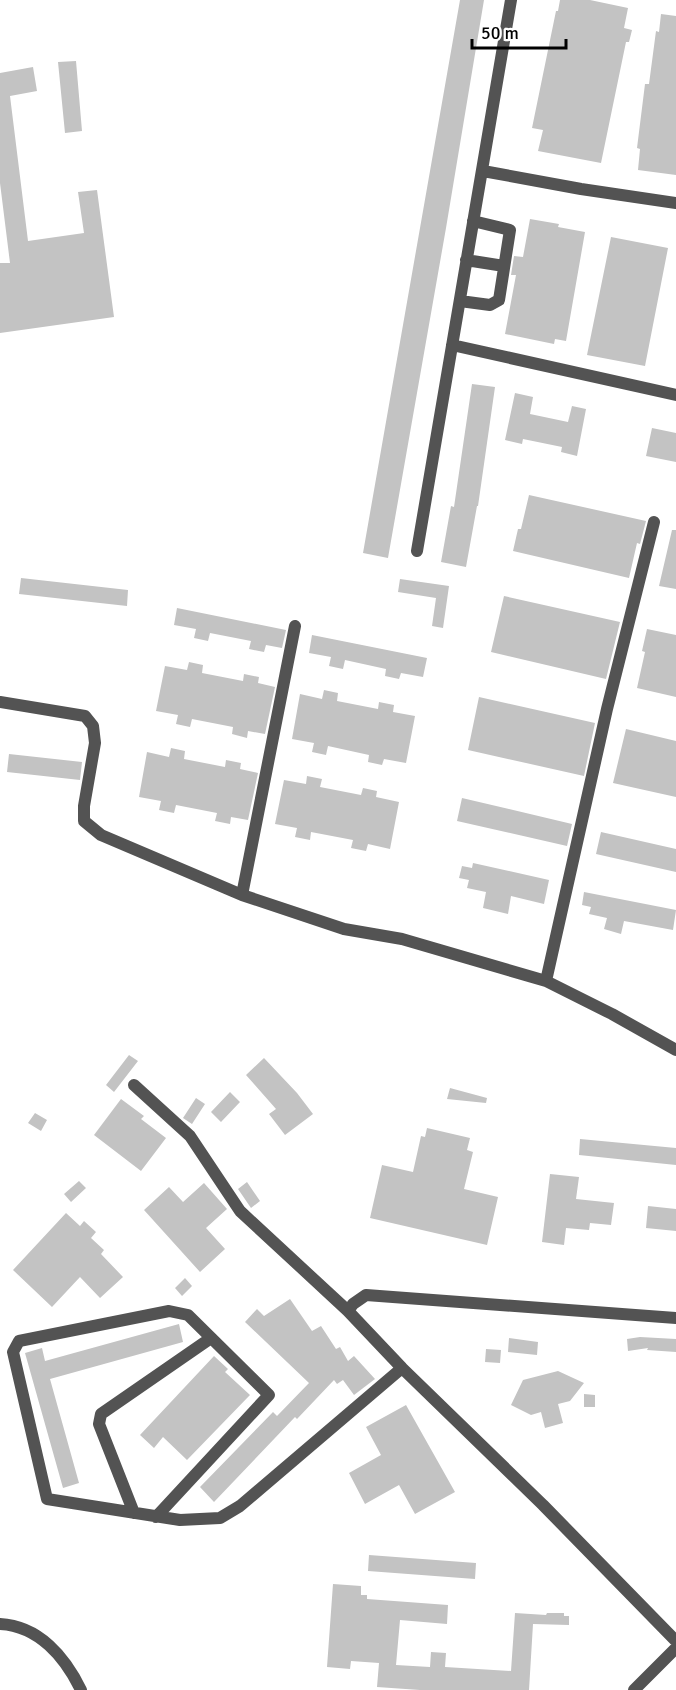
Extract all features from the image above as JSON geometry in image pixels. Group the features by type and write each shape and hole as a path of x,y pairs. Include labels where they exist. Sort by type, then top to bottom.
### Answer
{"street":[{"path":"417,551 511,0"},
{"path":"483,171 676,204"},
{"path":"460,301 490,305 499,300 510,230 473,221"},
{"path":"466,260 504,266"},
{"path":"452,345 676,395"},
{"path":"546,981 607,710 654,522"},
{"path":"242,896 295,626"},
{"path":"0,702 85,716 93,726 95,743 84,806 84,821 101,835 242,896 344,929 402,939 546,981 676,1050"},
{"path":"134,1085 190,1136 240,1211 348,1311 402,1368 543,1505 676,1641"},
{"path":"348,1311 353,1304 366,1295 676,1318"},
{"path":"156,1517 269,1395 188,1315 169,1311 19,1341 13,1352 47,1499 156,1517 180,1520 220,1518 240,1506 402,1368"},
{"path":"134,1513 99,1424 101,1413 211,1338"},
{"path":"0,1624 17,1627 51,1645 81,1690"},
{"path":"634,1690 676,1648"}],"building":[{"path":"460,0 484,0 388,558 363,553"},
{"path":"560,0 590,0 628,8 624,28 632,30 629,42 626,42 601,163 538,151 543,130 532,128"},
{"path":"661,14 676,16 676,175 638,170 640,149 637,148 645,84 649,84 656,31 659,32"},
{"path":"76,61 82,131 65,133 58,62"},
{"path":"33,67 37,91 10,96 28,241 84,233 78,192 97,190 114,317 0,333 0,263 10,263 0,183 0,73"},
{"path":"530,219 559,224 558,227 585,232 566,341 555,339 554,344 505,334 516,275 511,275 514,256 523,257"},
{"path":"611,237 668,248 645,366 587,355"},
{"path":"472,384 495,387 478,506 466,567 441,562 451,506 454,507"},
{"path":"515,393 533,397 530,414 568,422 572,406 586,409 577,456 561,452 562,447 523,439 522,444 505,440"},
{"path":"652,428 676,433 676,462 646,456"},
{"path":"529,495 646,521 640,544 637,543 629,578 513,551"},
{"path":"672,530 676,530 676,589 659,586"},
{"path":"21,578 128,590 127,606 19,594"},
{"path":"400,579 449,586 443,628 432,626 436,598 398,592"},
{"path":"504,596 620,622 606,679 491,652"},
{"path":"177,608 286,630 282,648 266,645 264,652 249,649 251,641 210,633 208,641 194,638 196,629 174,625"},
{"path":"647,629 676,635 676,697 637,688 645,652 642,651"},
{"path":"312,635 427,658 423,677 401,673 399,679 385,676 386,669 345,660 343,669 329,666 331,657 309,653"},
{"path":"189,662 203,665 202,673 243,681 244,674 259,677 258,683 275,687 265,734 248,731 247,738 232,734 233,727 192,719 190,727 176,724 178,715 156,711 165,666 187,670"},
{"path":"324,690 338,693 337,701 378,709 379,702 394,705 393,712 415,716 406,763 384,759 382,765 368,762 369,755 328,746 326,755 312,752 314,743 292,739 300,694 322,699"},
{"path":"479,697 595,723 584,776 468,750"},
{"path":"626,729 676,741 676,797 613,783"},
{"path":"171,748 185,751 184,759 225,767 226,760 241,763 240,769 258,773 248,820 231,817 230,824 215,821 217,813 176,805 174,813 159,810 161,801 139,797 147,752 169,757"},
{"path":"9,754 82,762 80,780 7,772"},
{"path":"307,776 322,779 320,787 361,795 363,788 377,791 376,797 399,802 390,849 368,844 366,851 351,848 353,840 311,832 310,840 295,837 297,828 275,824 284,780 306,784"},
{"path":"462,798 572,824 567,846 457,821"},
{"path":"601,832 676,849 676,872 596,854"},
{"path":"473,863 549,880 544,904 511,896 508,914 483,908 486,892 467,888 469,880 459,878 462,866 472,868"},
{"path":"584,892 676,910 673,930 624,921 621,934 604,929 607,918 589,914 591,907 582,905"},
{"path":"129,1055 138,1061 114,1092 106,1085"},
{"path":"264,1058 313,1114 285,1135 269,1114 276,1109 246,1075"},
{"path":"450,1088 487,1098 486,1103 447,1099"},
{"path":"230,1092 240,1102 221,1122 211,1112"},
{"path":"196,1098 205,1104 192,1124 183,1118"},
{"path":"121,1099 144,1116 141,1119 166,1138 141,1171 94,1135"},
{"path":"35,1113 47,1120 41,1131 28,1123"},
{"path":"427,1128 470,1138 467,1150 473,1152 464,1189 498,1197 487,1245 370,1218 382,1165 413,1172 421,1136 425,1137"},
{"path":"580,1139 676,1148 676,1165 579,1155"},
{"path":"550,1174 579,1177 576,1199 614,1203 611,1225 590,1223 589,1230 566,1228 564,1245 542,1242"},
{"path":"79,1181 86,1188 71,1202 64,1194"},
{"path":"247,1182 260,1201 251,1208 238,1189"},
{"path":"204,1183 227,1209 206,1228 225,1249 200,1272 144,1210 169,1187 183,1202"},
{"path":"648,1206 676,1209 676,1231 646,1228"},
{"path":"66,1213 80,1226 84,1221 96,1232 91,1238 104,1250 101,1254 123,1277 100,1298 80,1277 52,1307 13,1270"},
{"path":"185,1278 192,1286 182,1296 175,1288"},
{"path":"290,1299 312,1331 321,1326 336,1349 340,1347 348,1361 354,1356 375,1379 354,1395 343,1380 337,1384 334,1380 297,1419 295,1417 214,1502 200,1487 273,1412 277,1416 309,1383 245,1322 257,1309 264,1316"},
{"path":"179,1324 183,1342 50,1379 79,1483 63,1488 25,1353 42,1348 45,1361"},
{"path":"640,1337 676,1339 676,1352 647,1350 648,1348 628,1351 627,1339"},
{"path":"509,1338 538,1342 537,1355 508,1352"},
{"path":"486,1349 501,1350 500,1363 485,1362"},
{"path":"214,1356 228,1369 225,1372 250,1395 187,1460 163,1437 154,1448 140,1435"},
{"path":"558,1371 584,1383 570,1401 558,1404 563,1423 545,1428 541,1412 531,1415 511,1405 523,1380"},
{"path":"584,1394 595,1395 595,1407 584,1407"},
{"path":"406,1405 455,1492 415,1514 399,1485 365,1504 349,1473 381,1455 366,1427"},
{"path":"369,1555 476,1563 475,1579 368,1571"},
{"path":"333,1584 361,1586 361,1595 367,1595 367,1599 448,1605 447,1624 400,1620 396,1665 430,1667 431,1652 446,1653 445,1667 511,1671 515,1613 546,1615 547,1613 564,1613 564,1616 569,1616 569,1625 533,1624 529,1690 420,1690 377,1687 379,1663 351,1661 350,1669 327,1667"}]}
